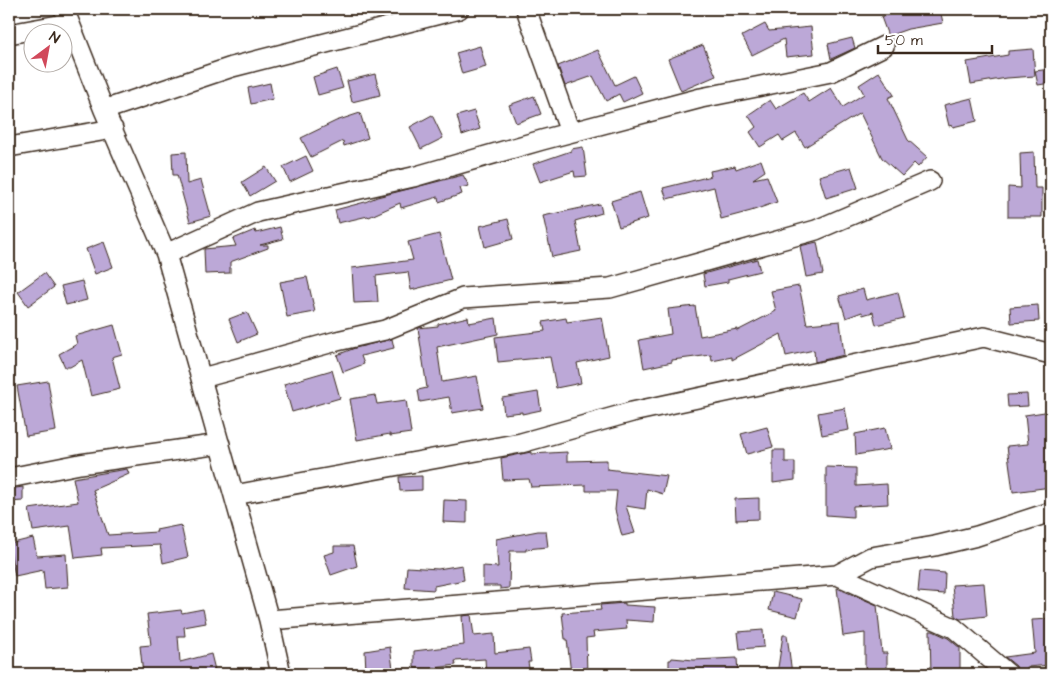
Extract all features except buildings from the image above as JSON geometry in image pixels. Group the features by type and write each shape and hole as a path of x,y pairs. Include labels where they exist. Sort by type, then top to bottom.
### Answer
{"street":[{"path":"526,9 570,132"},
{"path":"104,110 232,67 448,10"},
{"path":"9,34 67,16 104,110 166,254 269,620 281,674"},
{"path":"166,254 258,212 413,177 570,132 700,98 831,72 884,46"},
{"path":"9,147 113,129"},
{"path":"202,378 337,341 385,330 463,298 610,288 816,230 930,181"},
{"path":"234,495 521,443 632,412 984,337 1051,354"},
{"path":"9,478 80,464 220,444"},
{"path":"269,620 837,575 870,556 934,546 976,536 1051,512"},
{"path":"837,575 954,628 1008,674"}]}
